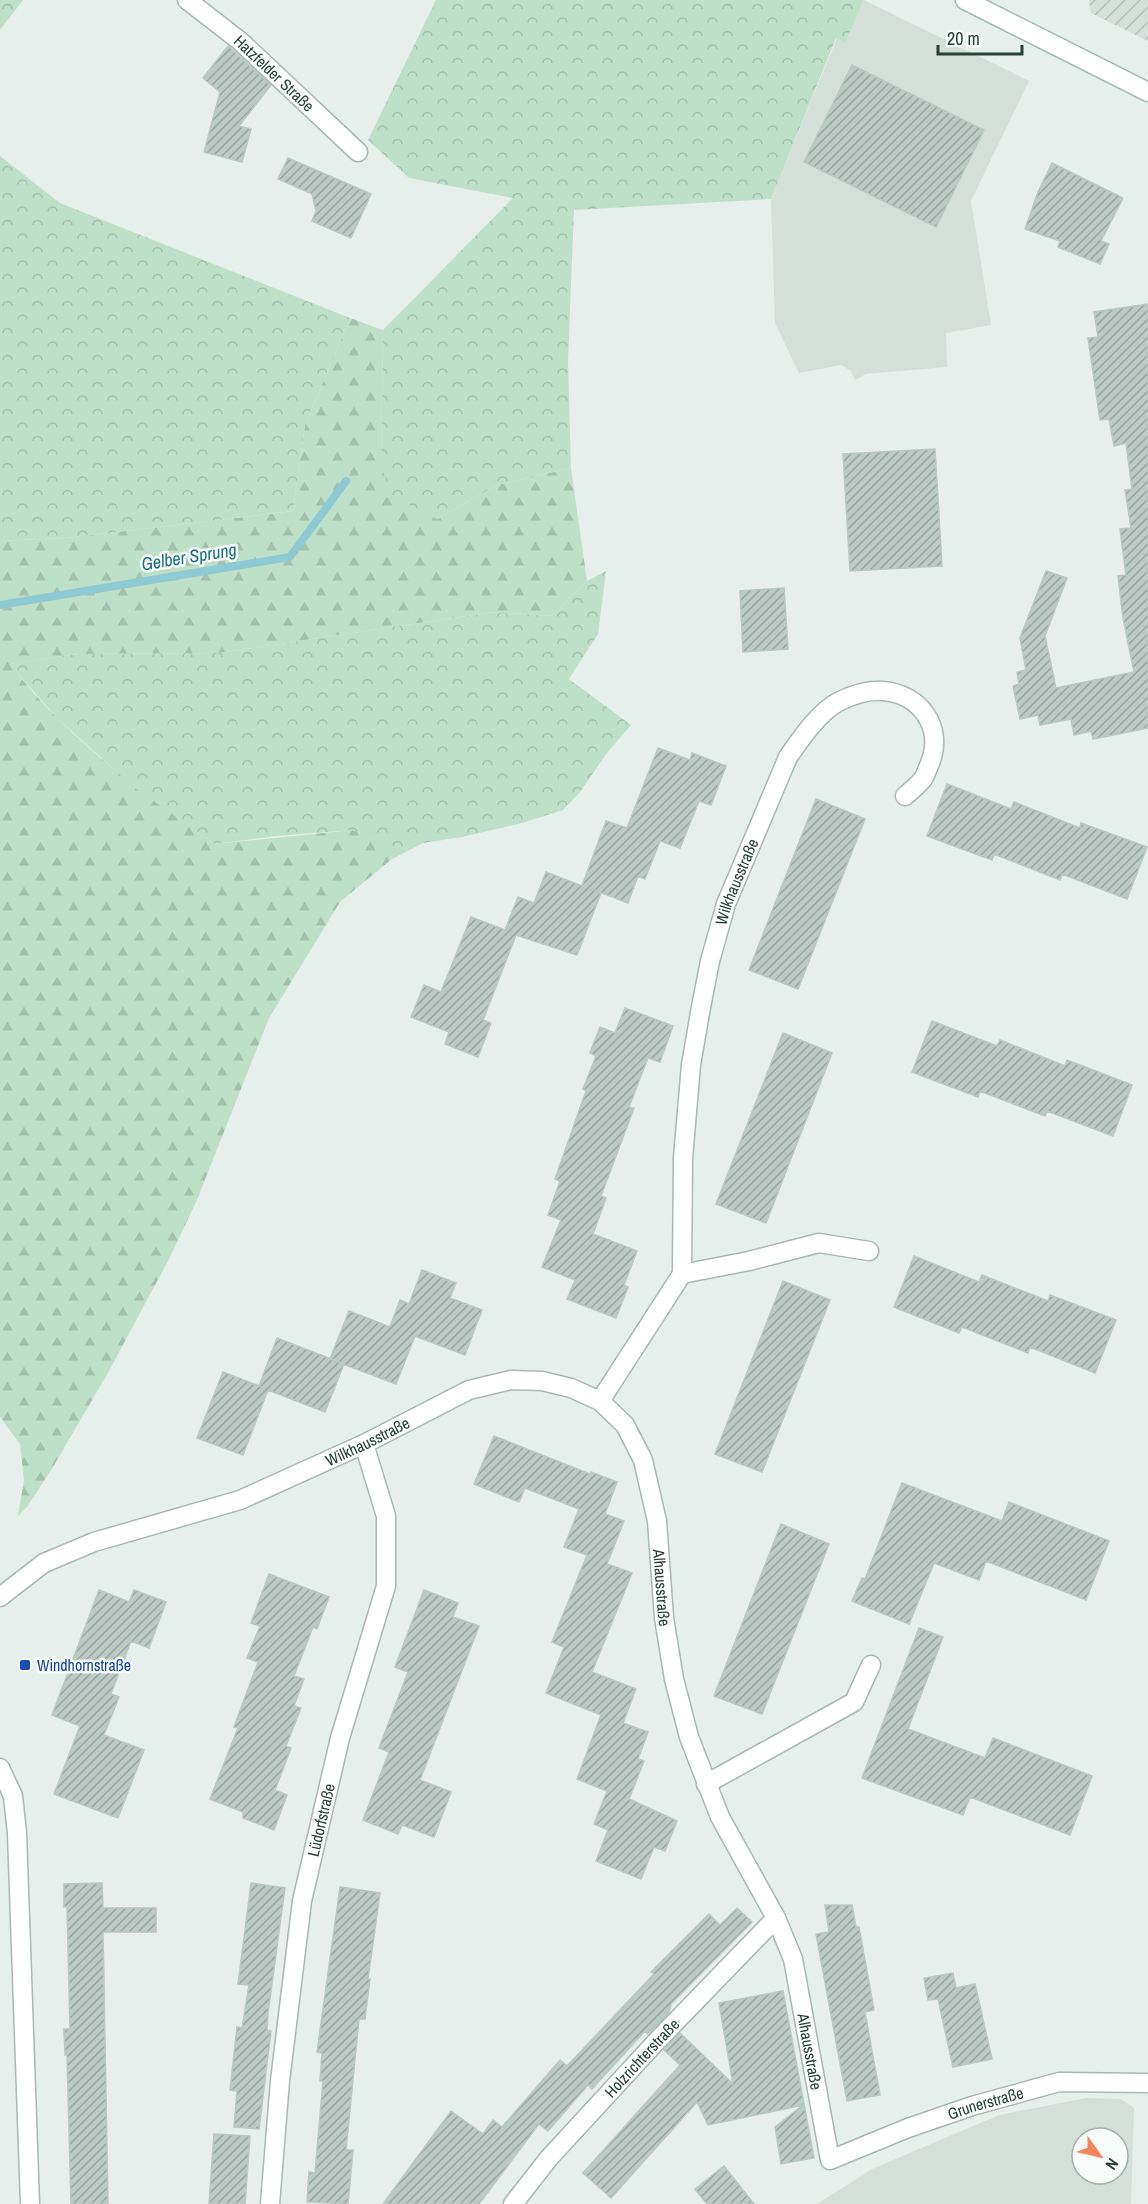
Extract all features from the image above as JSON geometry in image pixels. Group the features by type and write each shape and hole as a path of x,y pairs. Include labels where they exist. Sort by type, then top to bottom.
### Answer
{"street":[{"name":"Hatzfelder Straße","path":"187,0 240,40 358,152"},
{"path":"965,0 1148,92"},
{"name":"Wilkhausstraße","path":"682,1274 683,1158 691,1065 700,1007 726,904 788,757 802,736 836,703 858,694 883,691 907,699 922,711 933,725 934,754 923,779 905,796"},
{"path":"600,1401 682,1274 749,1261 819,1243 869,1251"},
{"name":"Wilkhausstraße","path":"0,1597 44,1563 94,1542 240,1500 364,1444 469,1390 511,1380 542,1382 571,1388 600,1401"},
{"name":"Alhausstraße","path":"600,1401 625,1425 644,1460 657,1521 664,1618 674,1679 689,1737 720,1817 776,1918 793,1959 830,2160"},
{"name":"Lüdorfstraße","path":"270,2204 280,2081 302,1901 340,1738 386,1586 386,1516 364,1444"},
{"path":"706,1784 854,1702 871,1665"},
{"path":"0,1768 14,1796 17,1833 30,2204"},
{"name":"Holzrichterstraße","path":"513,2204 549,2158 655,2043 776,1918"},
{"name":"Grunerstraße","path":"830,2160 908,2128 972,2106 1059,2082 1148,2083"}],"shaded area":[{"path":"864,0 1029,81 971,201 991,325 946,333 947,367 866,374 855,380 851,371 841,365 799,373 775,323 771,199 837,38 845,43"},
{"path":"1089,0 1148,0 1148,41 1091,13"},
{"path":"1086,2098 1121,2099 1134,2108 1131,2204 817,2204 872,2169 999,2115"}],"green space":[{"path":"0,0 23,0 0,30"},
{"path":"436,0 864,0 845,43 836,38 771,199 574,210 568,361 571,468 497,485 437,519 391,495 381,465 383,330 513,198 409,178 368,140"},
{"path":"0,156 60,203 350,318 305,425 293,511 66,538 0,541"},
{"path":"350,318 383,330 381,464 437,519 497,485 571,468 587,581 551,616 493,612 219,653 77,654 10,664 55,716 105,762 215,844 353,830 388,845 392,859 340,902 269,1018 197,1200 169,1259 109,1371 53,1467 27,1507 18,1516 24,1480 20,1444 0,1417 0,541 66,538 293,511 305,425"},
{"path":"606,571 598,634 569,679 631,725 607,753 580,792 563,810 522,823 462,837 423,843 392,859 387,845 353,830 215,844 135,788 58,719 9,664 77,654 219,653 493,612 551,616 587,581"}],"building":[{"path":"228,46 271,85 239,126 251,129 242,162 204,152 220,92 203,78"},
{"path":"852,65 984,130 936,227 804,162"},
{"path":"288,158 371,194 351,238 312,221 316,211 312,194 278,179"},
{"path":"1052,163 1123,198 1101,241 1109,244 1100,264 1058,247 1060,241 1025,229 1038,192"},
{"path":"1148,304 1148,728 1093,739 1091,731 1074,735 1071,719 1040,725 1038,715 1020,719 1013,686 1019,684 1017,672 1026,670 1020,638 1046,571 1067,578 1045,636 1056,688 1134,672 1123,618 1118,576 1126,575 1120,529 1131,528 1125,490 1132,489 1126,443 1114,446 1109,419 1100,420 1088,338 1098,337 1094,312"},
{"path":"935,449 942,566 850,571 843,454"},
{"path":"784,588 788,649 743,652 740,591"},
{"path":"658,748 690,760 692,753 726,766 711,805 699,801 680,848 660,841 645,879 638,876 628,903 589,888 601,893 577,955 516,935 483,1020 491,1023 478,1057 445,1044 449,1032 411,1017 424,985 441,992 471,917 505,930 518,897 534,903 546,872 582,886 606,821 627,828"},
{"path":"947,784 1011,809 1014,802 1080,828 1081,823 1147,847 1127,899 1062,874 1060,880 994,854 992,860 927,836"},
{"path":"816,799 865,819 798,989 749,970"},
{"path":"625,1008 673,1026 660,1062 648,1058 629,1107 634,1108 601,1196 606,1198 593,1234 637,1251 624,1285 628,1287 616,1318 567,1299 575,1280 542,1267 561,1220 548,1215 560,1181 555,1179 586,1091 583,1089 596,1056 590,1053 600,1027 615,1033"},
{"path":"932,1021 997,1046 1000,1040 1065,1066 1067,1060 1132,1085 1113,1136 1047,1111 1045,1116 980,1091 978,1097 912,1072"},
{"path":"783,1033 832,1053 766,1223 716,1204"},
{"path":"914,1256 979,1282 982,1275 1048,1301 1050,1295 1116,1320 1095,1373 1030,1347 1028,1353 962,1327 959,1333 894,1307"},
{"path":"422,1270 456,1283 450,1298 482,1310 465,1355 415,1336 396,1384 330,1359 349,1311 390,1327 400,1300 409,1304"},
{"path":"783,1281 830,1300 762,1472 715,1454"},
{"path":"277,1338 344,1364 325,1412 268,1390 243,1455 197,1438 223,1372 259,1386"},
{"path":"494,1436 590,1474 591,1472 617,1482 605,1514 624,1521 607,1564 632,1573 592,1672 636,1689 623,1723 648,1732 638,1759 644,1761 629,1799 677,1821 665,1851 654,1847 641,1879 596,1861 608,1830 594,1824 607,1791 577,1779 601,1715 546,1693 564,1647 552,1642 587,1555 564,1547 579,1509 525,1488 519,1502 474,1484"},
{"path":"902,1483 1002,1521 1009,1502 1109,1541 1086,1600 986,1561 979,1580 934,1563 909,1624 852,1601 862,1578 865,1579"},
{"path":"781,1524 829,1544 762,1714 714,1696"},
{"path":"269,1574 329,1597 317,1629 313,1627 294,1676 304,1679 294,1706 301,1708 286,1746 291,1748 275,1790 287,1795 274,1830 243,1818 243,1812 210,1799 238,1728 234,1727 258,1662 247,1658 260,1626 251,1623"},
{"path":"99,1590 129,1602 134,1590 166,1602 149,1648 131,1641 111,1694 119,1697 104,1735 144,1750 118,1818 54,1794 80,1726 52,1715"},
{"path":"424,1590 458,1603 453,1617 479,1626 420,1780 451,1792 434,1837 402,1825 398,1834 363,1820 389,1752 379,1748 408,1672 395,1667"},
{"path":"919,1628 943,1637 908,1729 985,1758 993,1738 1092,1776 1070,1835 970,1797 963,1815 862,1778"},
{"path":"102,1883 103,1908 156,1908 156,1932 103,1932 108,2204 71,2204 67,2055 65,2055 64,2029 70,2029 67,1907 64,1907 64,1884"},
{"path":"251,1883 285,1888 268,2013 267,2030 271,2031 259,2129 234,2127 237,2091 230,2090 237,2027 242,2028 249,1985 238,1984"},
{"path":"340,1887 380,1893 365,2019 359,2019 346,2150 353,2150 348,2204 307,2202 309,2172 315,2173 323,2081 320,2081 322,2053 317,2052"},
{"path":"825,1905 852,1905 856,1927 859,1927 874,2010 865,2012 880,2095 847,2101 816,1934 829,1932"},
{"path":"737,1908 752,1922 671,2004 669,2013 648,2034 645,2031 592,2089 588,2085 548,2131 539,2124 479,2204 383,2204 451,2111 483,2134 493,2120 502,2127 560,2060 567,2066 654,1974 651,1972 709,1914 720,1925"},
{"path":"953,1973 956,1988 975,1984 992,2059 953,2067 938,1999 928,2000 924,1978"},
{"path":"783,1991 814,2158 781,2164 775,2127 803,2105 708,2125 697,2102 611,2198 583,2173 680,2065 664,2050 680,2033 733,2084 719,2003"},
{"path":"214,2134 250,2136 245,2204 209,2204"},
{"path":"724,2166 754,2204 707,2204 695,2189"}],"waterway":[{"name":"Gelber Sprung","path":"0,605 290,557 346,481"}],"place":[{"name":"Windhornstraße","path":"25,1665"}]}
